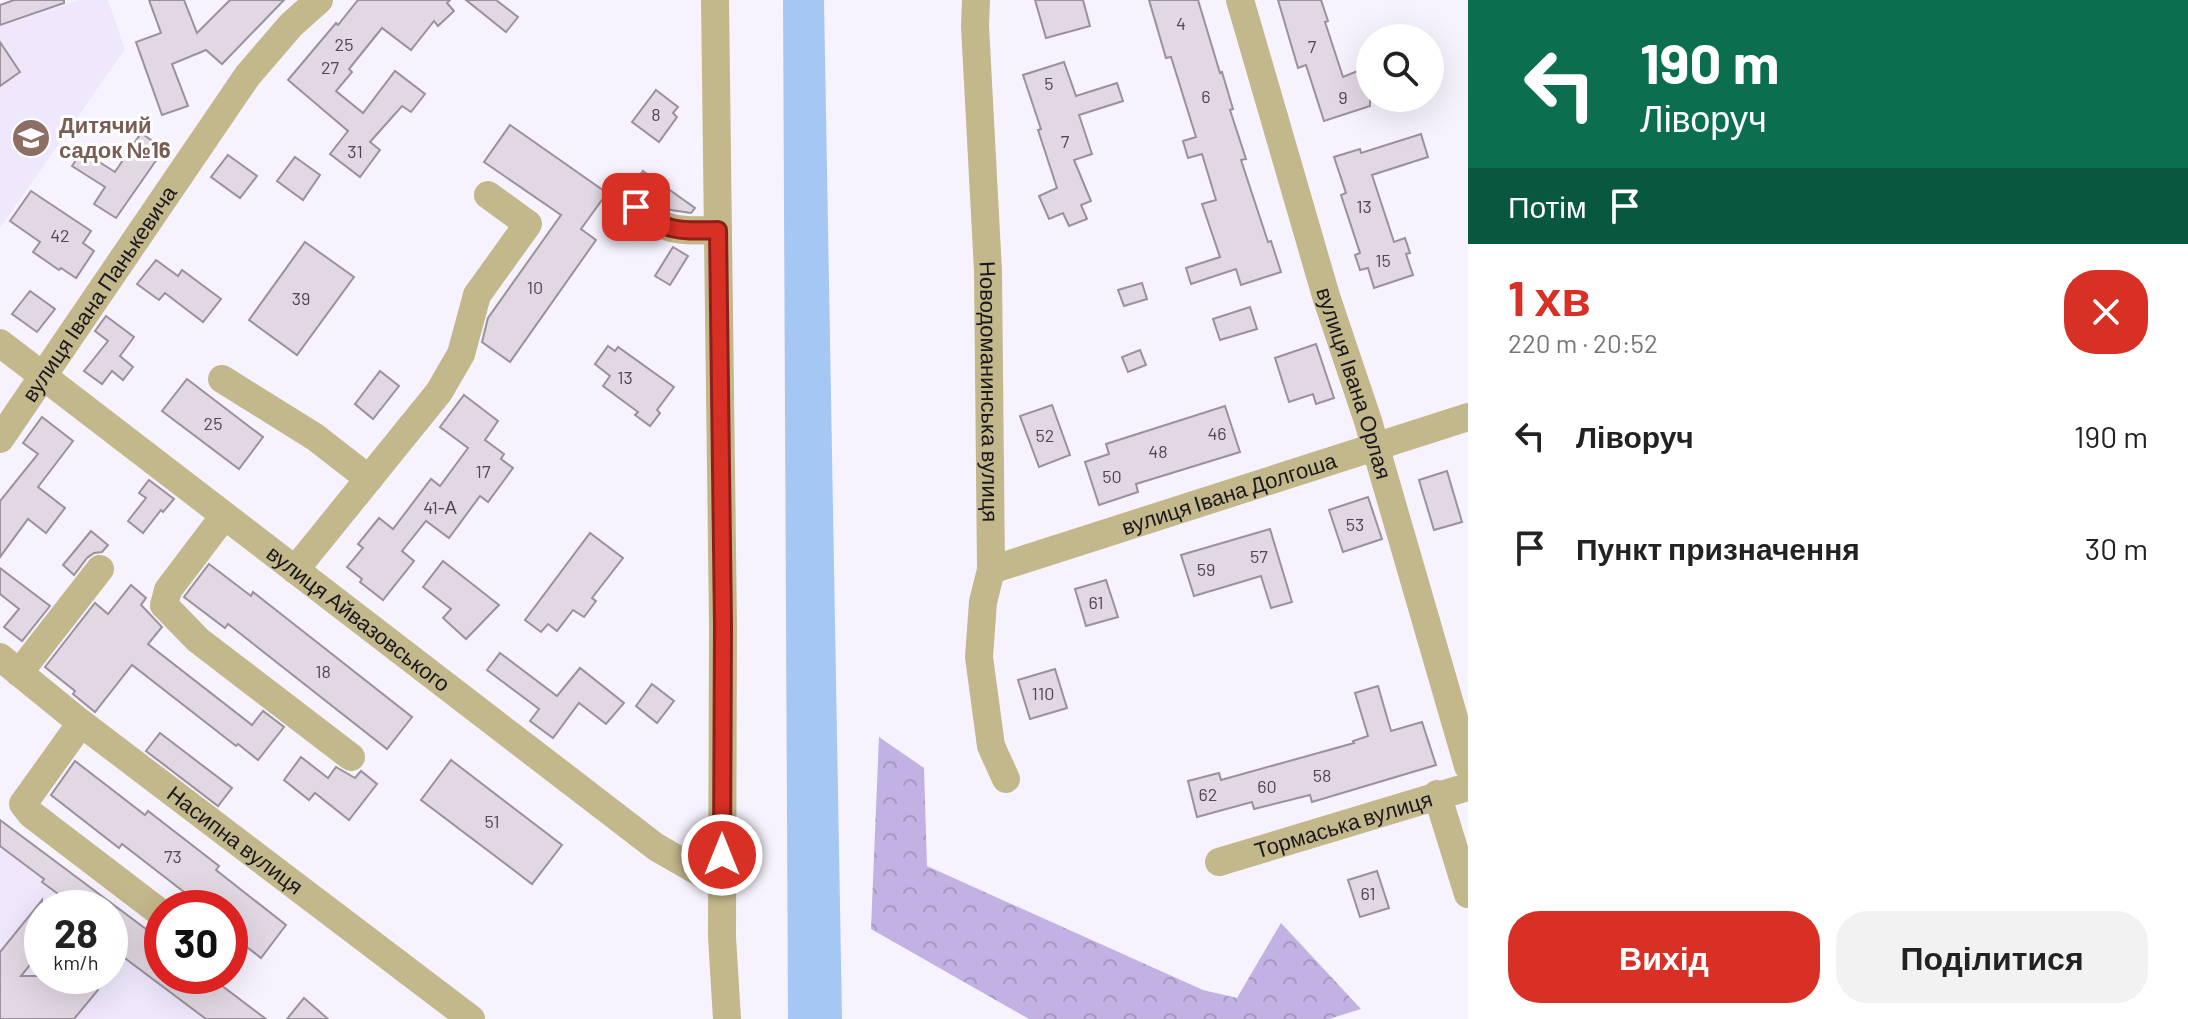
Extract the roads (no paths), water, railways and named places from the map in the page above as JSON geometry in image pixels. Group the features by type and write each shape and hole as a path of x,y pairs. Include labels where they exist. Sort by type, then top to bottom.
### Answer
{"street":[{"name":"вулиця Івана Панькевича","path":"0,439 248,75 291,25 319,0"},
{"path":"715,0 723,625 722,937 727,1019"},
{"name":"Новодоманинська вулиця","path":"976,0 988,271 991,570 983,602 979,657 991,746 1006,779"},
{"name":"вулиця Івана Орлая","path":"1240,0 1468,766"},
{"path":"295,570 439,392 461,354 477,295 528,224 488,195"},
{"path":"636,207 654,222 671,229 718,230"},
{"name":"вулиця Айвазовського","path":"0,343 656,847 722,885"},
{"path":"222,379 315,437 369,479"},
{"name":"вулиця Івана Долгоша","path":"991,570 1468,417"},
{"path":"224,516 168,590 164,605 198,640 351,757"},
{"path":"9,665 100,569"},
{"name":"Насипна вулиця","path":"9,665 471,1019"},
{"path":"81,723 23,804 31,814 144,900"},
{"name":"Тормаська вулиця","path":"1219,862 1468,787"},
{"path":"1437,794 1468,894"}],"water":[{"path":"783,0 824,0 842,1019 788,1019"}],"place":[{"name":"Дитячий садок №16","path":"31,138"}]}
